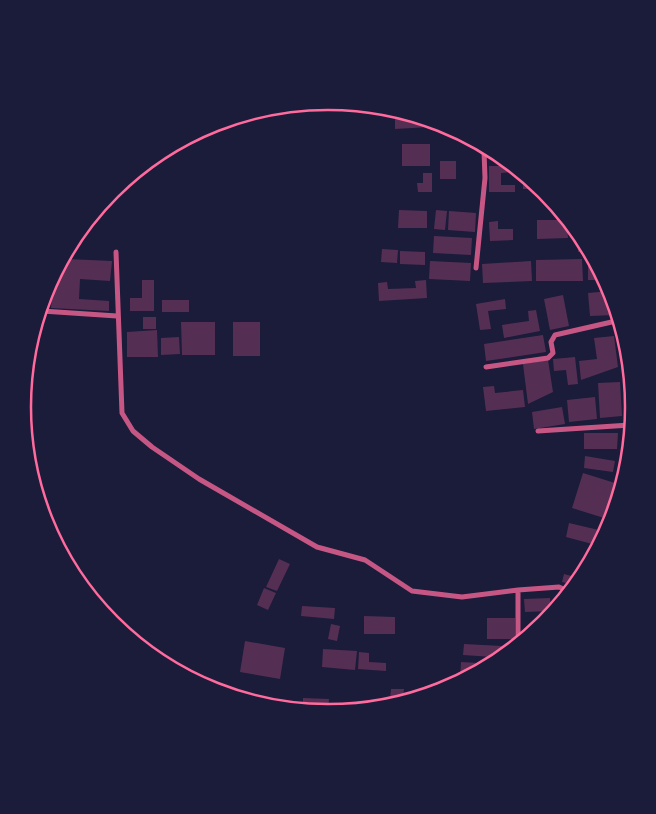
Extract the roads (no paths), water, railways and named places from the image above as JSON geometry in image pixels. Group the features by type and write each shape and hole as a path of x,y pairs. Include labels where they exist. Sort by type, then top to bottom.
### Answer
{"street":[{"path":"476,268 485,178 484,155"},
{"path":"116,252 122,413 133,431 152,447 199,479 318,547 365,560 412,591 462,597 518,590 562,589"},
{"path":"47,311 117,316"},
{"path":"486,367 548,358 553,353 551,342 555,335 612,322"},
{"path":"538,431 624,424"},
{"path":"518,590 518,635"}]}
